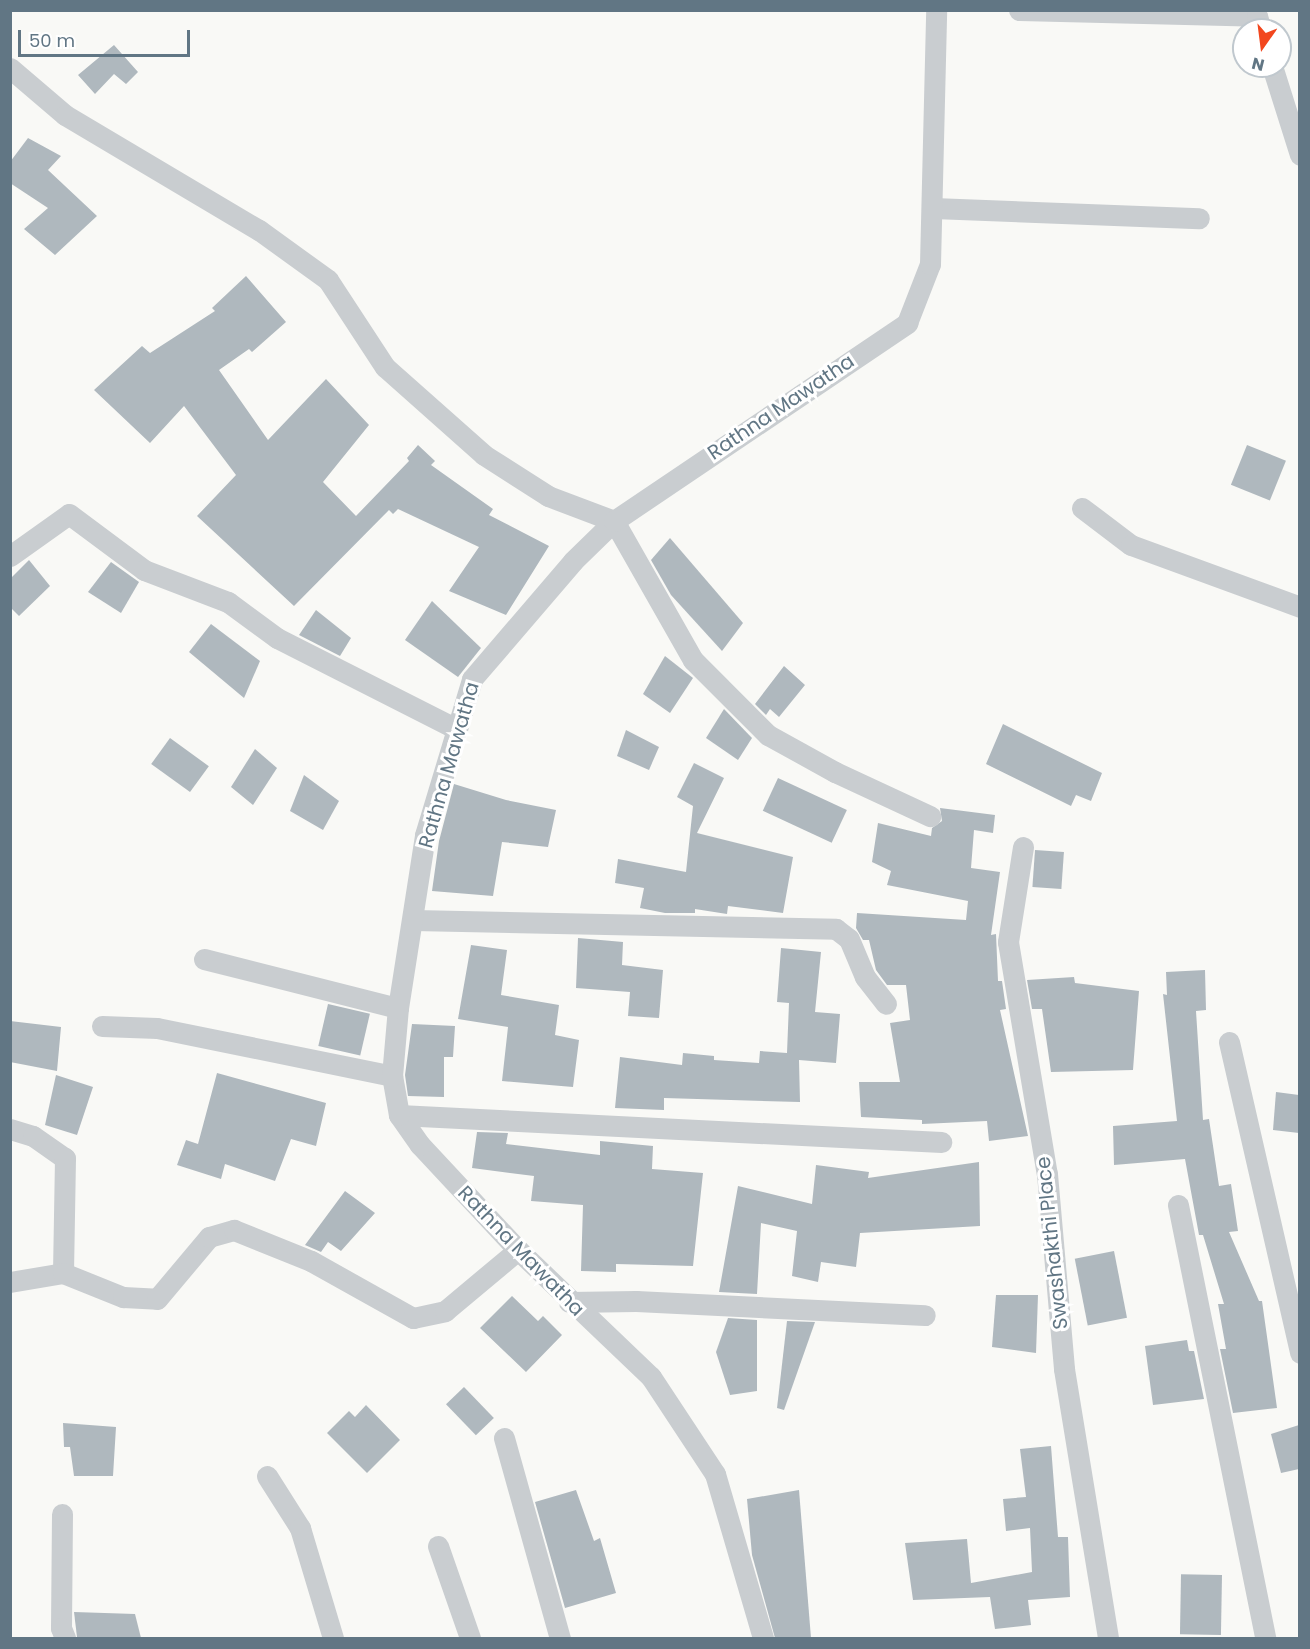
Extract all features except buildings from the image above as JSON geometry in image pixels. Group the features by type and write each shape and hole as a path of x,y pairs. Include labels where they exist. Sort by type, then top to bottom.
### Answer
{"street":[{"name":"Rathna Mawatha","path":"763,1638 715,1474 651,1377 569,1302 518,1250 420,1145 399,1115 392,1076 398,1008 425,835 472,679 573,561 614,521 907,323 930,264 936,10"},
{"path":"1020,10 1257,16 1258,18"},
{"path":"10,68 65,115 259,230 328,280 386,367 484,455 548,496 614,521 693,660 768,735 835,772 930,816"},
{"path":"1276,78 1299,155"},
{"path":"933,208 1199,218"},
{"path":"1082,508 1131,545 1299,607"},
{"path":"10,556 69,514 144,570 228,602 277,638 456,729"},
{"name":"Swashakthi Place","path":"1023,847 1008,942 1047,1173 1064,1369 1108,1638"},
{"path":"413,920 825,927 836,929 849,939 865,977 886,1004"},
{"path":"204,959 398,1008"},
{"path":"102,1026 156,1028 392,1076"},
{"path":"1230,1042 1299,1353"},
{"path":"399,1115 941,1142"},
{"path":"10,1129 33,1136 65,1158 63,1273"},
{"path":"1178,1205 1265,1638"},
{"path":"10,1281 63,1273 123,1298 157,1299 209,1237 234,1230 311,1261 413,1318 445,1311 518,1250"},
{"path":"569,1302 636,1301 925,1315"},
{"path":"504,1438 560,1638"},
{"path":"267,1476 300,1528 333,1638"},
{"path":"62,1514 61,1628 64,1638"},
{"path":"438,1546 470,1638"}]}
